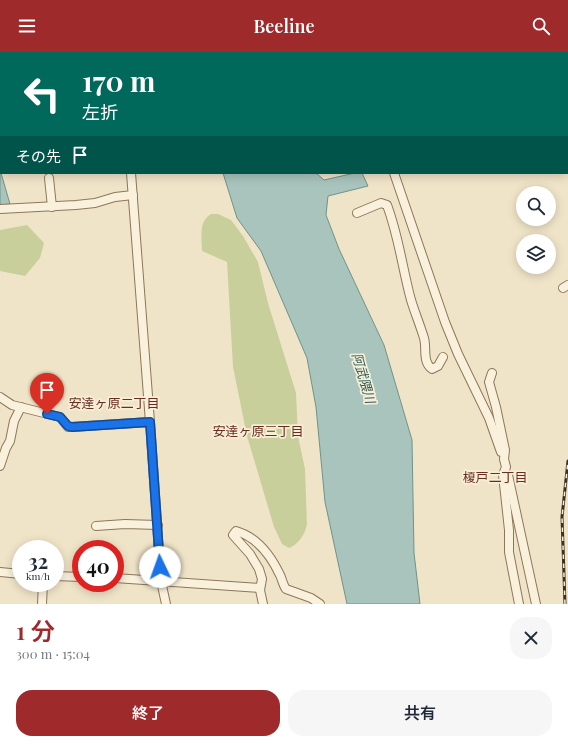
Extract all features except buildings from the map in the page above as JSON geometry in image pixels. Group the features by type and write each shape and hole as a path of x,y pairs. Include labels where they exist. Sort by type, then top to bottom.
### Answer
{"street":[{"path":"131,174 161,582 166,604"},
{"path":"394,174 445,322 458,354 489,418 501,452"},
{"path":"49,178 52,207"},
{"path":"0,209 52,207 95,203 115,197 133,195"},
{"path":"357,213 382,203 387,205 397,234 412,301 424,339 426,361 432,369 438,366 443,357"},
{"path":"492,373 489,382 505,450 504,459 506,467 503,475 509,530 509,552 519,604"},
{"path":"0,397 12,405 21,406 60,417 68,426 72,427 150,422"},
{"path":"0,466 10,441 14,421 21,406"},
{"path":"508,475 536,604"},
{"path":"96,526 125,524 158,525"},
{"path":"263,604 260,588 262,579 250,554 234,535 236,531 244,533 266,552 274,562 286,589 311,598 320,604"},
{"path":"0,572 12,573"},
{"path":"124,579 260,588"},
{"path":"42,604 43,592"}],"green space":[{"path":"211,214 218,214 231,220 243,236 258,262 268,303 296,393 298,436 305,469 307,524 301,538 296,544 289,548 282,544 274,527 247,436 233,367 227,262 202,251 202,226 207,217"},
{"path":"27,225 44,243 40,258 25,276 0,271 0,230"}],"water":[{"path":"0,174 1,174 10,204 0,205"},
{"name":"阿武隈川","path":"223,174 317,174 324,180 351,174 362,174 368,186 328,196 326,215 339,249 384,345 412,440 414,553 420,604 347,604 325,502 316,407 307,358 261,251 237,218"}],"railway":[{"path":"565,604 562,517 568,461"}],"district":[{"name":"安達ヶ原二丁目","path":"114,403"},
{"name":"安達ヶ原三丁目","path":"258,431"},
{"name":"榎戸二丁目","path":"495,477"}],"route":[{"path":"47,414 60,417 68,426 77,428 150,422 160,567"}]}
